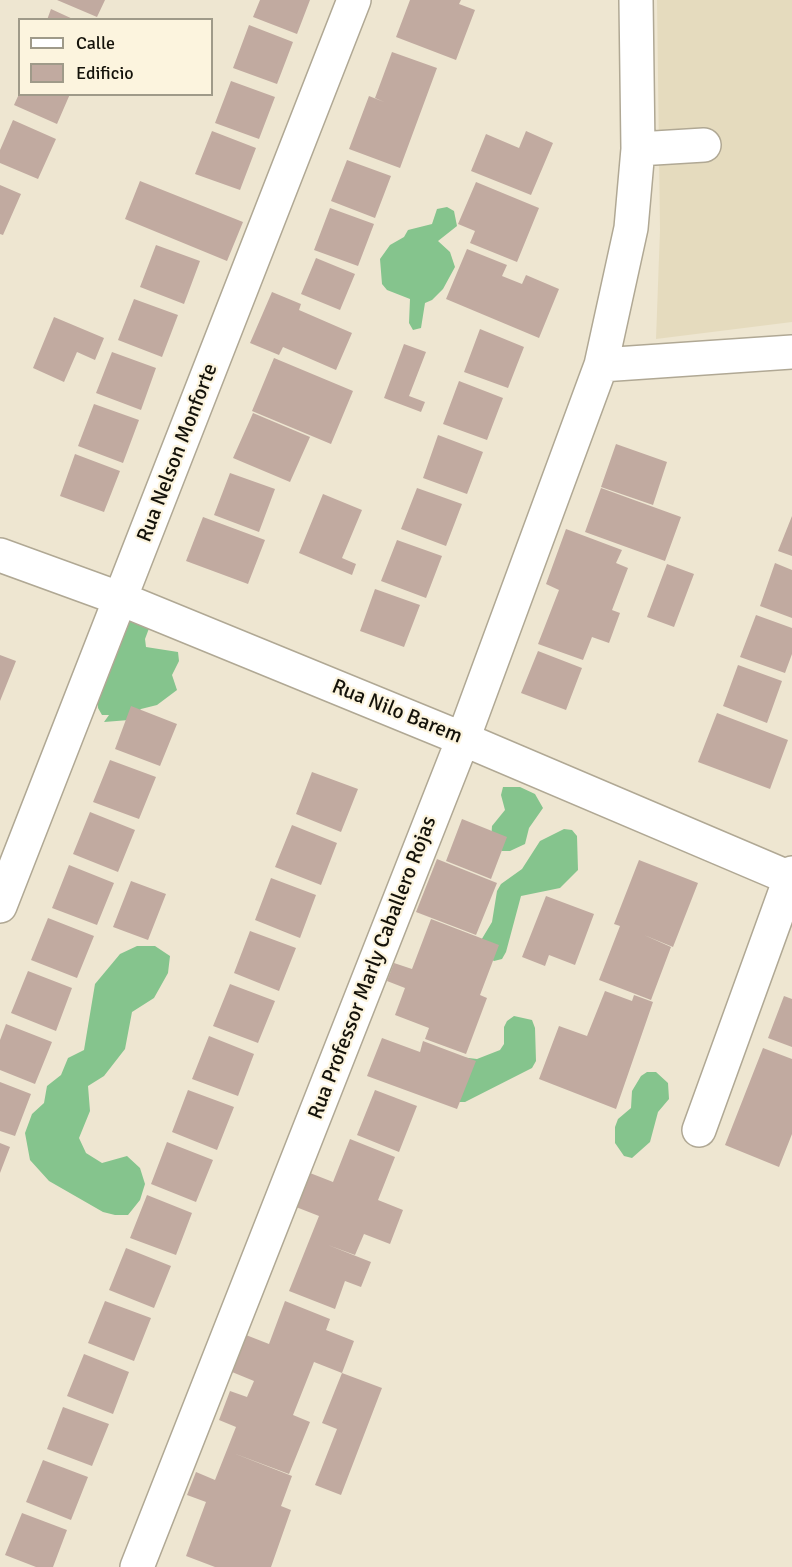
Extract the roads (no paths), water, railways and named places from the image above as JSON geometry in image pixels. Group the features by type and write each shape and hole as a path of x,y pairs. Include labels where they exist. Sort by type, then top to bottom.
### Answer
{"street":[{"name":"Rua Nelson Monforte","path":"0,906 354,0"},
{"name":"Rua Professor Marly Caballero Rojas","path":"138,1567 463,738 601,365 632,228 638,148 636,0"},
{"path":"638,148 704,145"},
{"path":"601,365 792,352"},
{"name":"Rua Nilo Barem","path":"0,555 121,598 791,876"},
{"path":"699,1131 791,876"}]}
